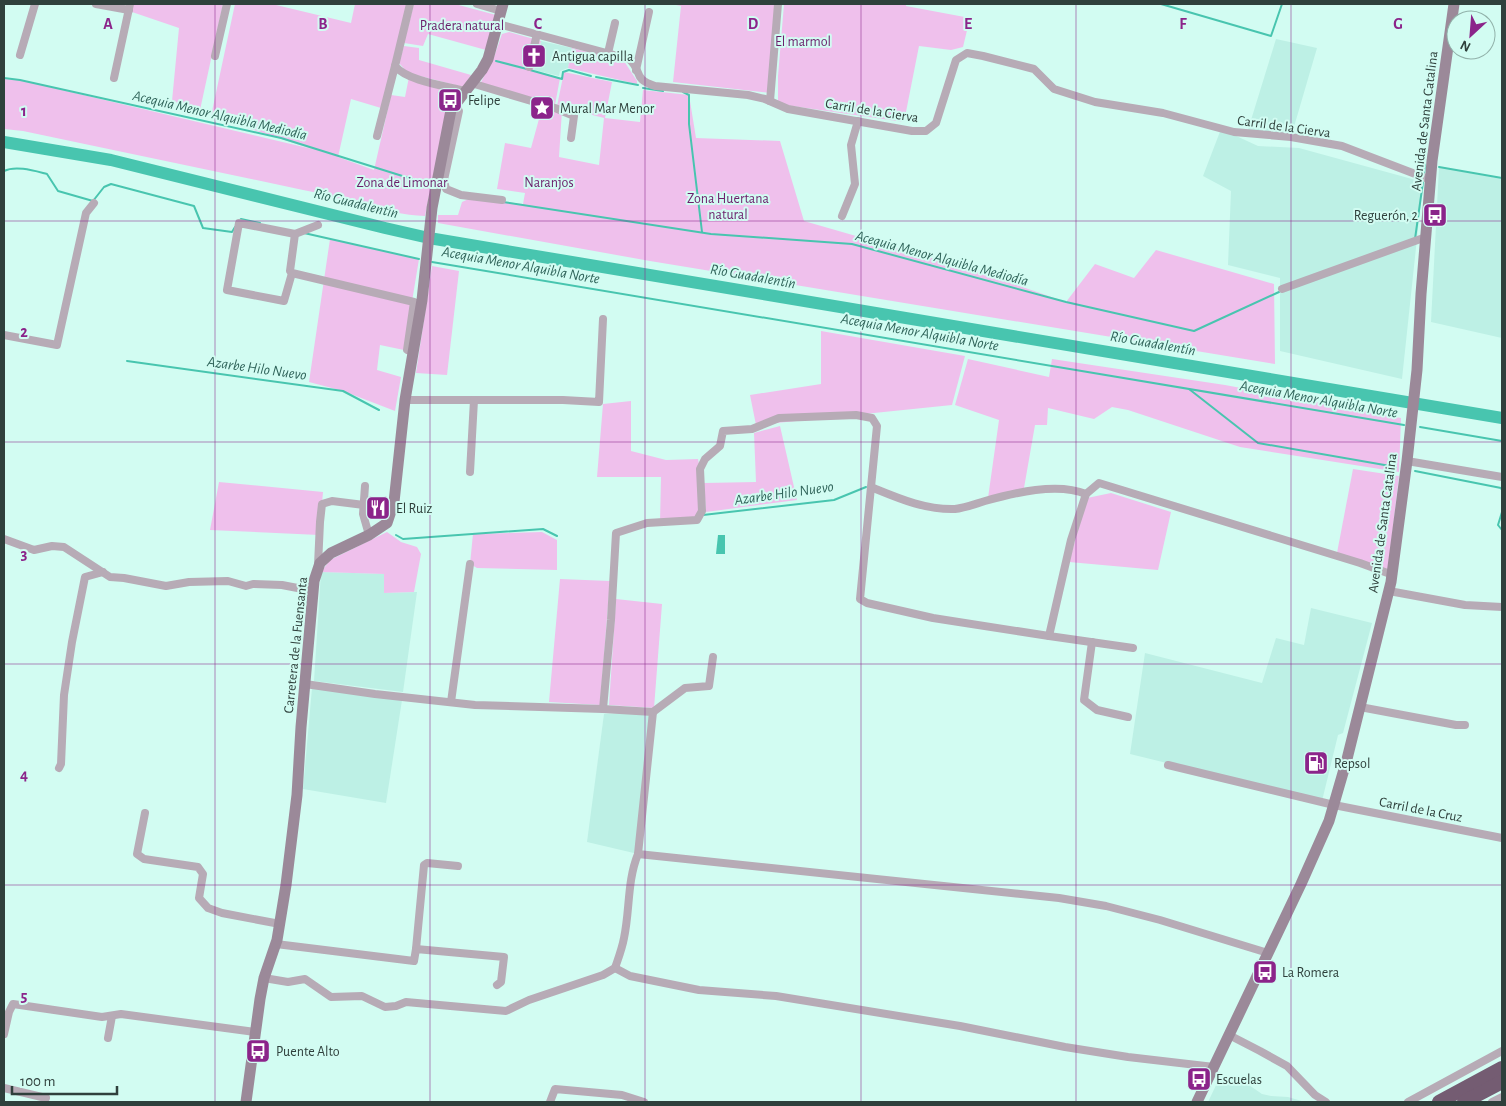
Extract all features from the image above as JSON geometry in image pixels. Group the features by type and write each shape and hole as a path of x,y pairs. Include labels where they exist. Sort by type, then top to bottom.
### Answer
{"highway":[{"path":"1439,1102 1502,1068"},
{"path":"1464,1102 1502,1082"}],"main road":[{"name":"Avenida de Santa Catalina","path":"1197,1102 1329,821 1393,575 1412,416 1430,180 1454,4"},
{"name":"Carretera de la Fuensanta","path":"246,1102 260,999 264,978 276,944 286,885 297,795 314,582 320,563 331,553 370,535 387,523 394,502 405,400 422,300 432,208 449,118 454,105 488,59 498,24 498,7"}],"street":[{"path":"20,55 35,4"},
{"path":"96,4 130,7 114,78"},
{"path":"216,56 227,4"},
{"path":"377,136 410,4"},
{"path":"477,4 498,7"},
{"path":"770,101 778,4"},
{"path":"636,70 649,12"},
{"path":"608,53 615,23"},
{"name":"Carril de la Cierva","path":"498,24 629,59 634,63 639,78 655,86 748,94 788,109 926,132 936,123 956,60 967,53 1034,69 1054,89 1094,102 1163,113 1234,132 1291,137 1342,146 1430,180"},
{"path":"529,67 537,34"},
{"path":"395,66 400,72 411,78 468,87 555,108 574,116 571,138"},
{"path":"454,105 459,111 444,180 446,189 462,195 502,200"},
{"path":"842,216 856,184 851,145 858,121"},
{"path":"4,335 57,345 86,213 94,203"},
{"path":"295,234 290,271 292,273 284,301 227,290 238,223 295,234 318,225"},
{"path":"1282,289 1426,237"},
{"path":"292,273 414,302 407,350 413,352"},
{"path":"405,400 563,400 599,402 604,319"},
{"path":"470,472 474,400"},
{"path":"603,709 616,533 647,523 697,520 702,511 700,469 705,460 720,446 723,431 752,429 779,418 856,414 872,418 877,426 860,599 867,603 933,618 1134,648"},
{"path":"1407,461 1502,477"},
{"path":"1049,636 1071,540 1086,494 1099,483 1360,563 1393,575"},
{"path":"365,486 363,514 370,535"},
{"path":"871,487 905,501 934,508 957,509 1040,489 1078,491 1086,494"},
{"path":"318,570 322,504 332,501 364,505"},
{"path":"4,539 34,550 52,546 64,547 110,577 166,586 189,582 228,581 246,586 254,584 282,585 313,591"},
{"path":"451,702 470,564"},
{"path":"58,768 61,764 64,695 85,577 102,572"},
{"path":"1389,591 1464,605 1502,608"},
{"path":"1092,642 1084,700 1096,710 1128,717"},
{"path":"305,684 475,705 653,712 685,688 709,686 713,657"},
{"path":"1360,707 1456,725 1465,725"},
{"path":"264,978 288,982 305,979 331,997 362,996 385,1007 396,1006 406,1002 506,1011 529,1000 603,975 615,968 624,938 628,893 633,866 638,854 653,712"},
{"name":"Carril de la Cruz","path":"1168,765 1334,805 1502,838"},
{"path":"144,814 137,854 144,859 198,867 203,874 199,898 208,908 222,913 280,924"},
{"path":"638,854 1059,898 1106,906 1168,922 1268,953"},
{"path":"276,944 414,961 424,866 427,864 458,866"},
{"path":"416,949 504,957 501,982 496,985"},
{"path":"615,968 630,976 699,990 776,996 960,1026 1119,1056 1214,1067"},
{"path":"4,1034 8,1012 13,1004 102,1018 121,1014 256,1032"},
{"path":"108,1038 112,1016"},
{"path":"1229,1035 1287,1066 1315,1095 1326,1102"},
{"path":"1408,1102 1502,1050"},
{"path":"4,1088 46,1098"},
{"path":"550,1102 555,1089 622,1095 644,1102"},
{"path":"1492,1102 1502,1097"}],"shaded area":[{"path":"1276,39 1317,48 1291,137 1247,133"},
{"path":"541,41 572,48 568,68 560,71 559,76 534,70"},
{"path":"1221,129 1258,146 1299,148 1423,182 1402,379 1280,351 1280,278 1228,265 1231,191 1203,176"},
{"path":"1439,167 1502,179 1502,338 1431,322"},
{"path":"718,535 725,535 725,554 716,554"},
{"path":"321,572 384,574 384,593 417,592 403,692 314,681"},
{"path":"1311,608 1372,623 1343,733 1338,735 1322,801 1130,754 1145,653 1262,683 1276,638 1304,645"},
{"path":"312,688 402,700 386,803 303,789"},
{"path":"653,712 638,854 587,842 604,714"},
{"path":"1219,1079 1243,1081 1262,1094 1288,1097 1305,1102 1208,1102"}],"green space":[{"path":"133,4 223,4 200,110 172,101 179,28 132,12"},
{"name":"Zona de Limonar","path":"235,4 272,4 351,23 355,4 407,4 381,108 351,99 338,157 374,170 391,95 405,97 409,77 457,93 447,111 425,216 394,212 318,193 23,131 4,129 4,79 20,80 312,149 211,116"},
{"name":"Pradera natural","path":"414,4 455,4 496,15 486,50 428,34 423,46 404,43"},
{"path":"671,4 775,4 771,93 673,82 681,6"},
{"name":"El marmol","path":"784,4 906,4 906,6 970,18 963,47 951,50 919,46 904,122 778,104 778,76"},
{"path":"509,32 541,41 533,71 560,78 555,105 480,84 494,57 502,34"},
{"path":"404,46 419,48 419,60 471,75 463,87 408,73 399,63"},
{"path":"572,48 624,61 637,84 568,68"},
{"name":"Zona Huertana natural","path":"564,72 612,82 605,118 640,122 643,90 689,95 696,138 780,141 804,221 967,268 1066,302 1095,264 1134,278 1156,250 1274,284 1275,364 650,261 438,223 438,215 458,215 462,202 471,198 523,204 525,193 497,189 505,143 531,148 542,108 562,110 559,157 599,165 604,118 557,106"},
{"path":"330,239 419,259 404,350 380,345 377,370 401,377 395,411 343,391 309,382"},
{"path":"432,266 459,271 447,375 416,373"},
{"path":"821,331 965,356 952,405 756,425 750,395 821,384"},
{"path":"968,359 1049,377 1052,359 1225,385 1401,418 1399,472 1240,447 1128,410 1112,407 1094,419 1048,408 1047,425 1035,425 1024,488 988,498 999,420 955,405"},
{"path":"631,401 631,451 666,460 698,459 702,511 697,520 660,522 661,477 597,477 603,404"},
{"path":"780,426 797,500 706,512 704,483 756,482 754,433"},
{"path":"1353,469 1399,476 1388,570 1337,553"},
{"path":"219,482 323,492 319,535 210,530"},
{"path":"1111,493 1171,512 1158,570 1069,562 1087,498"},
{"path":"387,532 401,542 417,547 421,554 414,592 384,593 384,574 321,572 330,560"},
{"path":"542,532 557,540 557,570 477,568 470,564 473,534"},
{"path":"560,579 610,581 600,705 549,702"},
{"path":"616,599 662,604 654,708 609,705"}],"waterway":[{"path":"1161,4 1271,36 1282,4"},
{"path":"496,61 527,69"},
{"path":"530,70 562,79 563,72 569,70 591,76"},
{"path":"596,77 638,85"},
{"name":"Acequia Menor Alquibla Mediodía","path":"4,78 281,138 428,184"},
{"path":"643,88 663,91"},
{"path":"683,92 689,95 689,124 702,232"},
{"name":"Río Guadalentín","path":"4,142 111,160 429,238 1502,418"},
{"name":"Acequia Menor Alquibla Mediodía","path":"1424,174 1425,164"},
{"name":"Acequia Menor Alquibla Mediodía","path":"1439,167 1502,178"},
{"name":"Acequia Menor Alquibla Norte","path":"4,171 20,169 47,174 58,191 93,201 104,187 111,184 194,206 203,228 232,232 235,227"},
{"name":"Acequia Menor Alquibla Mediodía","path":"1415,239 1423,182"},
{"name":"Acequia Menor Alquibla Mediodía","path":"503,202 711,234 852,244 1066,302 1194,331 1279,292"},
{"name":"Acequia Menor Alquibla Norte","path":"239,221 241,219 260,223"},
{"name":"Acequia Menor Alquibla Norte","path":"304,233 419,259"},
{"name":"Acequia Menor Alquibla Norte","path":"432,262 1404,425"},
{"name":"Azarbe Hilo Nuevo","path":"127,361 343,391 379,410"},
{"path":"1189,389 1258,443 1396,467"},
{"name":"Acequia Menor Alquibla Norte","path":"1420,427 1502,441"},
{"path":"1415,471 1501,488 1502,490"},
{"name":"Azarbe Hilo Nuevo","path":"703,515 834,500 866,487"},
{"path":"1502,512 1498,525 1502,530"},
{"name":"Azarbe Hilo Nuevo","path":"396,535 403,539 543,529 557,536"}],"place":[{"name":"Antigua capilla","path":"534,56"},
{"name":"Felipe","path":"450,100"},
{"name":"Mural Mar Menor","path":"542,108"},
{"name":"Reguerón, 2","path":"1435,215"},
{"name":"El Ruiz","path":"378,508"},
{"name":"Repsol","path":"1316,763"},
{"name":"La Romera","path":"1265,972"},
{"name":"Puente Alto","path":"258,1051"},
{"name":"Escuelas","path":"1199,1079"}],"park label":[{"name":"Naranjos","path":"549,182"}]}
